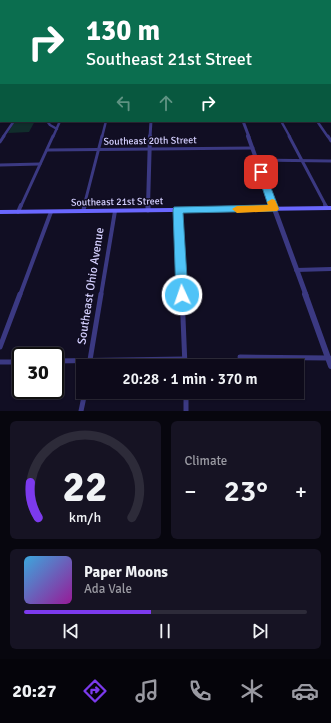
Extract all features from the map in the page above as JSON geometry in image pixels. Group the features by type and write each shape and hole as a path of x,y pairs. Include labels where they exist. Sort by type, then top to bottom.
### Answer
{"main road":[{"name":"Southeast 21st Street","path":"0,212 329,208"}],"street":[{"path":"0,142 13,122"},
{"path":"48,122 57,129"},
{"path":"18,212 60,122"},
{"path":"83,211 106,122"},
{"path":"148,210 151,122"},
{"path":"244,122 331,366"},
{"path":"282,122 301,160 329,208"},
{"path":"318,122 331,141"},
{"name":"Southeast 20th Street","path":"47,150 253,148"},
{"path":"257,160 331,161"},
{"path":"0,165 40,164"},
{"path":"165,359 184,358 178,210"},
{"name":"Southeast Ohio Avenue","path":"90,359 115,211"},
{"path":"0,346 51,212"},
{"path":"296,270 331,269"},
{"path":"240,357 329,358"},
{"path":"0,362 12,362"},
{"path":"64,362 76,362"},
{"path":"81,411 84,399"},
{"path":"186,399 186,411"}],"green space":[{"path":"14,122 34,122 29,132 8,133"}],"slow traffic":[{"path":"237,209 274,209 272,202"}],"route":[{"path":"182,295 178,210 274,209 261,172"}]}
